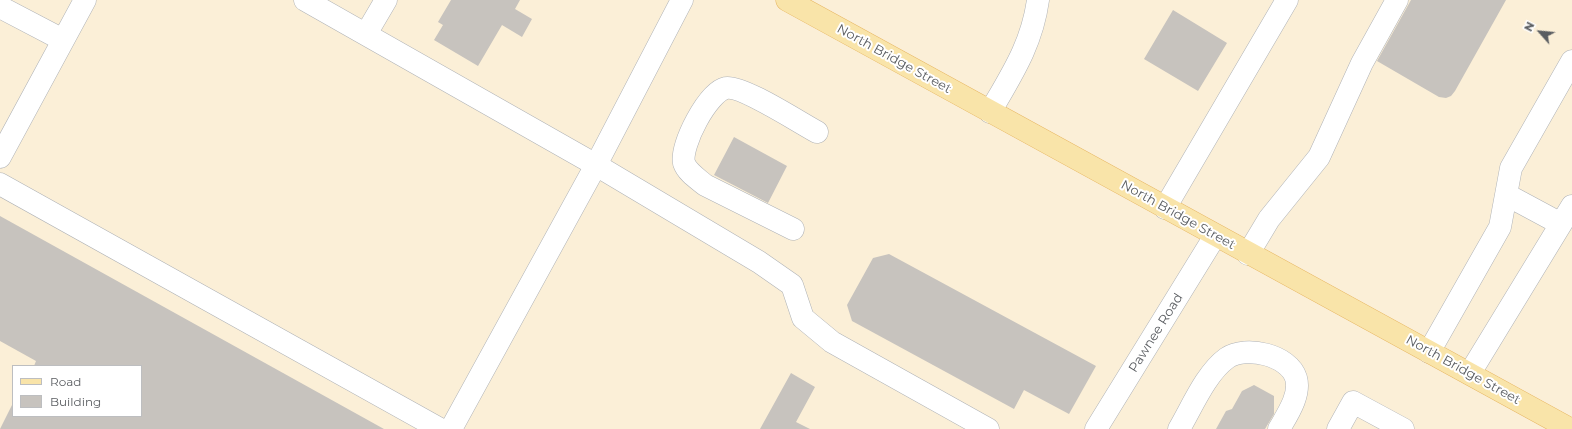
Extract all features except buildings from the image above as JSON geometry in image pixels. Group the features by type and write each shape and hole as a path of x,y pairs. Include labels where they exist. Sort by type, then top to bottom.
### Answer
{"main road":[{"name":"North Bridge Street","path":"786,0 1570,429"}],"street":[{"path":"0,157 85,0"},
{"path":"305,0 596,165 759,262 792,285 803,318 832,342 988,429"},
{"path":"366,34 386,0"},
{"path":"451,429 596,165 682,0"},
{"path":"1165,208 1287,0"},
{"path":"1248,254 1269,219 1319,157 1362,63 1397,0"},
{"path":"990,112 1019,61 1031,36 1032,3"},
{"path":"0,7 63,40"},
{"path":"1429,352 1500,227 1511,168 1572,61"},
{"path":"793,230 705,185 692,175 684,164 684,151 708,101 716,93 726,88 751,95 817,132"},
{"path":"0,184 440,429"},
{"path":"1507,195 1561,224"},
{"path":"1470,373 1572,206"},
{"name":"Pawnee Road","path":"1096,429 1215,236"},
{"path":"1179,429 1214,370 1228,357 1241,353 1261,353 1277,359 1290,367 1296,379 1295,397 1279,429"},
{"path":"1338,429 1353,402 1403,429"}],"shaded area":[{"path":"0,0 1572,0 1572,429 0,429"}]}
